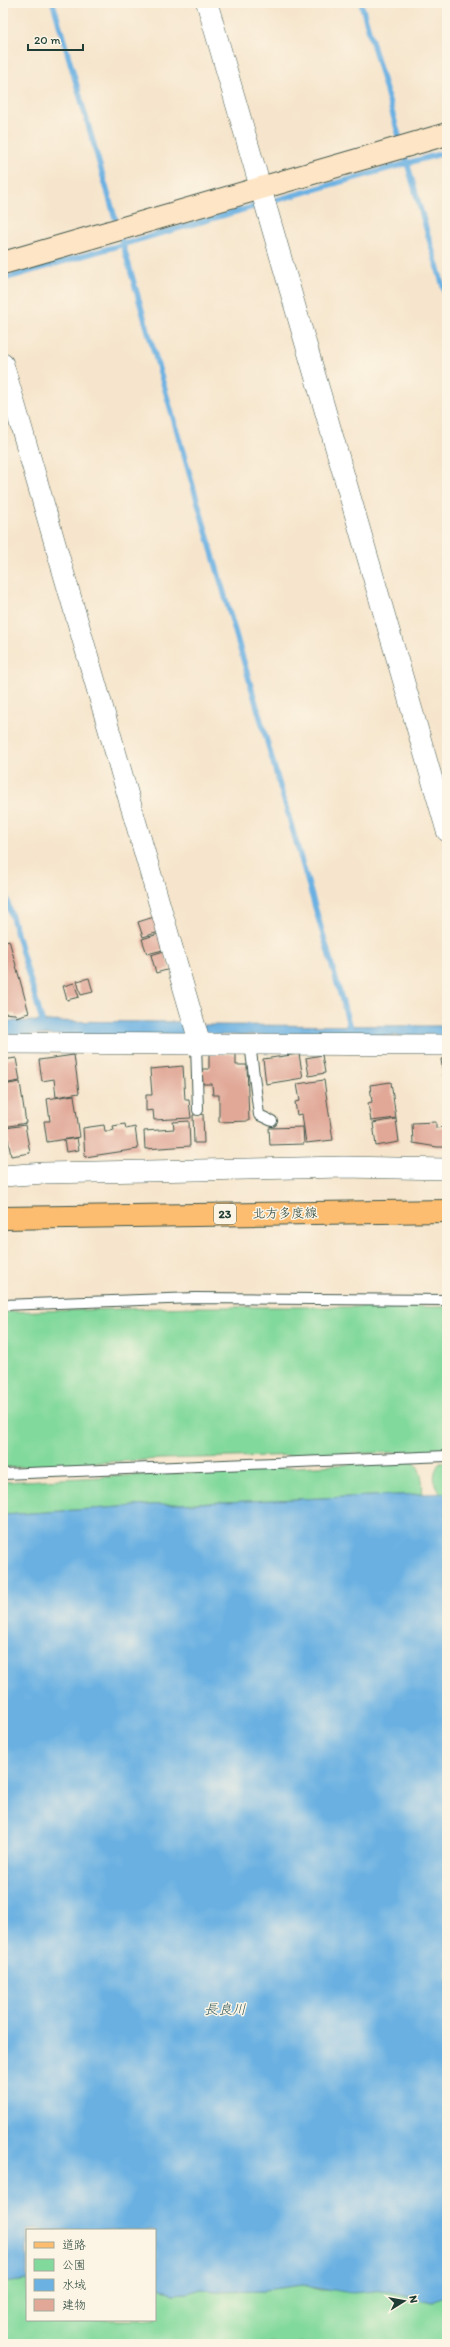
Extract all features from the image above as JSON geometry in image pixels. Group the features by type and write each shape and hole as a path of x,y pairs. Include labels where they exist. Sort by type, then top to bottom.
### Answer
{"main road":[{"name":"北方多度線","path":"3,1218 447,1211"}],"street":[{"path":"207,3 447,830"},
{"path":"3,262 447,134"},
{"path":"3,364 198,1044"},
{"path":"3,1043 447,1045"},
{"path":"3,1176 44,1173 344,1167 447,1169"}],"lane":[{"path":"198,1044 198,1110"},
{"path":"250,1044 259,1114 272,1121"},
{"path":"3,1305 195,1298 447,1300"},
{"path":"3,1474 447,1456"}],"green space":[{"path":"196,1307 447,1307 447,1451 161,1459 3,1468 3,1312"},
{"path":"414,1461 418,1468 423,1485 422,1494 150,1505 3,1515 3,1482"},
{"path":"440,1462 447,1462 447,1493 440,1493 434,1478"},
{"path":"26,2280 26,2321 156,2321 156,2285 174,2294 187,2293 200,2289 216,2291 265,2290 303,2285 320,2289 384,2290 432,2302 443,2296 447,2298 447,2344 3,2344 3,2283"}],"water":[{"path":"3,1021 190,1022 187,1035 3,1035"},
{"path":"203,1025 447,1026 447,1036 205,1035"},
{"name":"長良川","path":"447,1493 447,2298 443,2297 432,2302 384,2290 352,2293 303,2285 265,2290 216,2291 200,2289 187,2293 174,2294 156,2285 156,2229 26,2229 26,2280 3,2283 3,1515 150,1505"}],"building":[{"path":"154,917 159,932 143,937 138,922"},
{"path":"162,933 167,949 147,954 142,939"},
{"path":"9,940 29,1013 16,1017 15,1014 3,1013 3,942"},
{"path":"164,951 170,969 156,973 151,955"},
{"path":"89,978 93,992 81,995 77,981"},
{"path":"74,983 79,997 67,1000 63,986"},
{"path":"209,1054 236,1054 236,1065 247,1065 249,1121 219,1122 219,1095 213,1095 212,1084 203,1084 202,1069 209,1069"},
{"path":"299,1054 303,1078 266,1084 263,1059"},
{"path":"74,1055 79,1093 56,1097 54,1079 42,1081 39,1060"},
{"path":"322,1055 325,1073 309,1076 306,1058"},
{"path":"16,1058 20,1081 3,1084 3,1060"},
{"path":"447,1058 447,1081 444,1081 441,1059"},
{"path":"183,1066 185,1100 189,1100 191,1118 154,1120 153,1110 146,1111 146,1095 152,1095 150,1069"},
{"path":"324,1080 333,1140 306,1143 302,1114 297,1115 295,1102 300,1101 297,1084"},
{"path":"20,1082 26,1123 4,1127 5,1132 3,1133 3,1085"},
{"path":"391,1082 396,1118 371,1121 368,1103 372,1102 370,1085"},
{"path":"74,1095 80,1137 47,1142 44,1121 50,1121 47,1099"},
{"path":"203,1114 204,1143 194,1143 193,1115"},
{"path":"396,1119 399,1142 376,1146 373,1123"},
{"path":"189,1121 190,1146 145,1149 144,1131 174,1129 173,1122"},
{"path":"436,1122 436,1128 445,1127 446,1147 413,1143 412,1123"},
{"path":"125,1124 126,1129 135,1127 138,1149 85,1157 83,1128 104,1125 105,1131 110,1131 114,1130 113,1126"},
{"path":"25,1125 30,1153 11,1156 6,1128"},
{"path":"303,1127 304,1144 270,1145 269,1128"},
{"path":"77,1138 79,1150 66,1152 64,1140"}],"waterway":[{"path":"53,3 115,218"},
{"path":"361,3 399,136"},
{"path":"273,201 447,152"},
{"path":"405,156 447,300"},
{"path":"3,279 259,205"},
{"path":"121,238 351,1031"},
{"path":"3,886 44,1028"}]}
